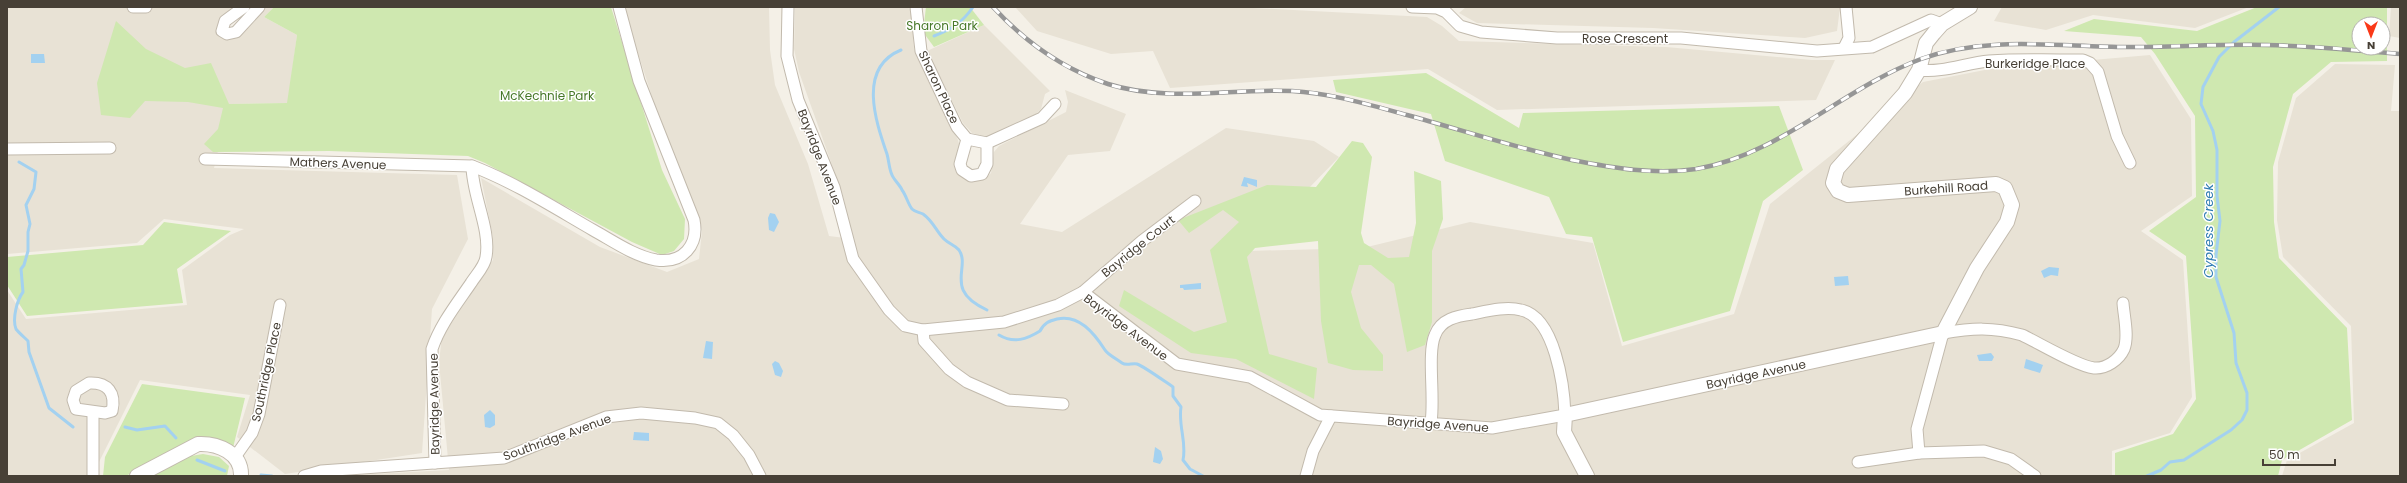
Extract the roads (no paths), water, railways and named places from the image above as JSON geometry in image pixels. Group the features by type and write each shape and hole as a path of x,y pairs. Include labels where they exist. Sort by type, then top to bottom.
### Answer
{"street":[{"path":"133,7 146,7"},
{"path":"244,7 225,21 222,31 227,34 236,32 259,7"},
{"path":"472,166 500,177 639,254 664,260 680,256 690,248 695,234 694,220 639,81 620,7"},
{"name":"Bayridge Avenue","path":"788,7 787,56 796,92 834,187 853,259 889,310 905,326 923,330 1004,322 1058,305 1083,292 1177,364 1250,377 1310,411 1331,416 1502,428 1943,333"},
{"name":"Sharon Place","path":"916,7 921,51 957,127 967,139"},
{"name":"Rose Crescent","path":"1412,7 1449,10 1460,26 1481,32 1557,38 1681,38 1817,51 1872,47 1931,20 1942,24"},
{"path":"1844,48 1849,38 1846,7"},
{"name":"Burkehill Road","path":"1919,453 1916,429 1943,333 1977,268 2007,222 2012,205 2005,188 1996,184 1848,195 1838,191 1833,183 1837,169 1896,105 1919,70 1926,43 1942,24 1970,7"},
{"name":"Burkeridge Place","path":"1919,70 1929,71 2003,61 2084,60 2090,63 2098,72 2117,136 2130,163"},
{"path":"987,143 985,170 982,174 971,176 962,170 960,164 967,139 987,143 1042,118 1054,104"},
{"path":"7,150 110,148"},
{"name":"Mathers Avenue","path":"204,159 472,166"},
{"name":"Bayridge Avenue","path":"436,463 432,349 438,332 481,268 486,256 484,233 472,183 472,166"},
{"name":"Bayridge Court","path":"1083,292 1142,241 1195,201"},
{"path":"1943,333 1989,328 2011,332 2022,335 2088,367 2103,368 2117,358 2124,349 2126,336 2123,303"},
{"name":"Southridge Place","path":"235,457 252,433 259,414 280,305"},
{"path":"1430,422 1433,404 1432,343 1439,327 1447,320 1459,316 1505,309 1519,309 1528,312 1546,328 1558,368 1565,415 1564,432 1587,476"},
{"path":"923,330 924,341 949,369 967,382 1008,400 1063,404"},
{"path":"93,476 96,455 96,413"},
{"name":"Southridge Avenue","path":"304,476 321,471 504,458 606,417 640,413 695,418 718,423 733,435 748,455 760,476"},
{"path":"1306,476 1313,451 1331,416"},
{"path":"137,476 198,444 216,445 235,457 241,468 241,476"},
{"path":"1858,462 1919,453 1984,451 2011,459 2035,476"},
{"path":"96,455 100,476"}],"water":[{"path":"31,54 44,54 45,63 31,63"},
{"path":"1244,177 1257,180 1257,187 1247,183 1248,187 1241,186"},
{"path":"770,213 775,214 779,222 774,232 769,230 768,218"},
{"path":"2049,267 2059,268 2058,276 2051,275 2044,278 2041,271"},
{"path":"1848,276 1849,285 1835,286 1834,277"},
{"path":"1201,283 1201,289 1184,290 1183,288 1180,288 1180,285"},
{"path":"706,341 713,342 712,359 703,358"},
{"path":"1991,353 1994,357 1992,361 1979,361 1977,355"},
{"path":"2026,359 2043,365 2040,373 2024,368"},
{"path":"775,361 779,363 783,371 781,377 775,375 772,364"},
{"path":"490,410 495,415 495,425 490,428 485,427 484,415"},
{"path":"634,432 649,433 649,441 633,440"},
{"path":"1155,447 1161,451 1163,459 1160,464 1153,462"}],"waterway":[{"path":"934,36 956,25 973,7"},
{"name":"Cypress Creek","path":"2147,476 2161,470 2170,462 2184,460 2231,430 2242,420 2247,410 2247,393 2236,363 2234,333 2216,277 2216,255 2220,221 2217,196 2217,150 2213,131 2201,104 2203,87 2219,57 2234,42 2279,7"},
{"path":"901,50 887,58 879,69 874,82 873,97 875,112 891,173 900,186 912,209 923,214 944,239 959,250 962,257 962,287 966,295 987,310"},
{"path":"19,162 36,172 34,189 26,205 30,224 28,232 28,251 24,265 21,269 23,292 16,310 15,325 16,329 28,341 29,352 49,408 73,427"},
{"path":"999,335 1015,340 1025,338 1040,331 1047,323 1065,318 1072,319 1085,326 1096,337 1106,352 1113,357 1124,364 1137,364 1173,387 1173,396 1181,407 1180,414 1184,447 1183,460 1190,469 1203,476"},
{"path":"125,427 137,430 165,426 176,438"},
{"path":"197,460 225,471"},
{"path":"261,475 272,476"}],"railway":[{"path":"993,7 1018,32 1060,62 1091,78 1131,90 1177,94 1269,91 1292,91 1321,94 1379,107 1572,160 1603,166 1649,171 1680,171 1696,169 1727,161 1756,150 1784,136 1892,71 1921,59 1971,47 2023,44 2127,47 2267,45 2317,47 2400,54"}],"park label":[{"name":"Sharon Park","path":"942,25"},
{"name":"McKechnie Park","path":"547,95"}]}
